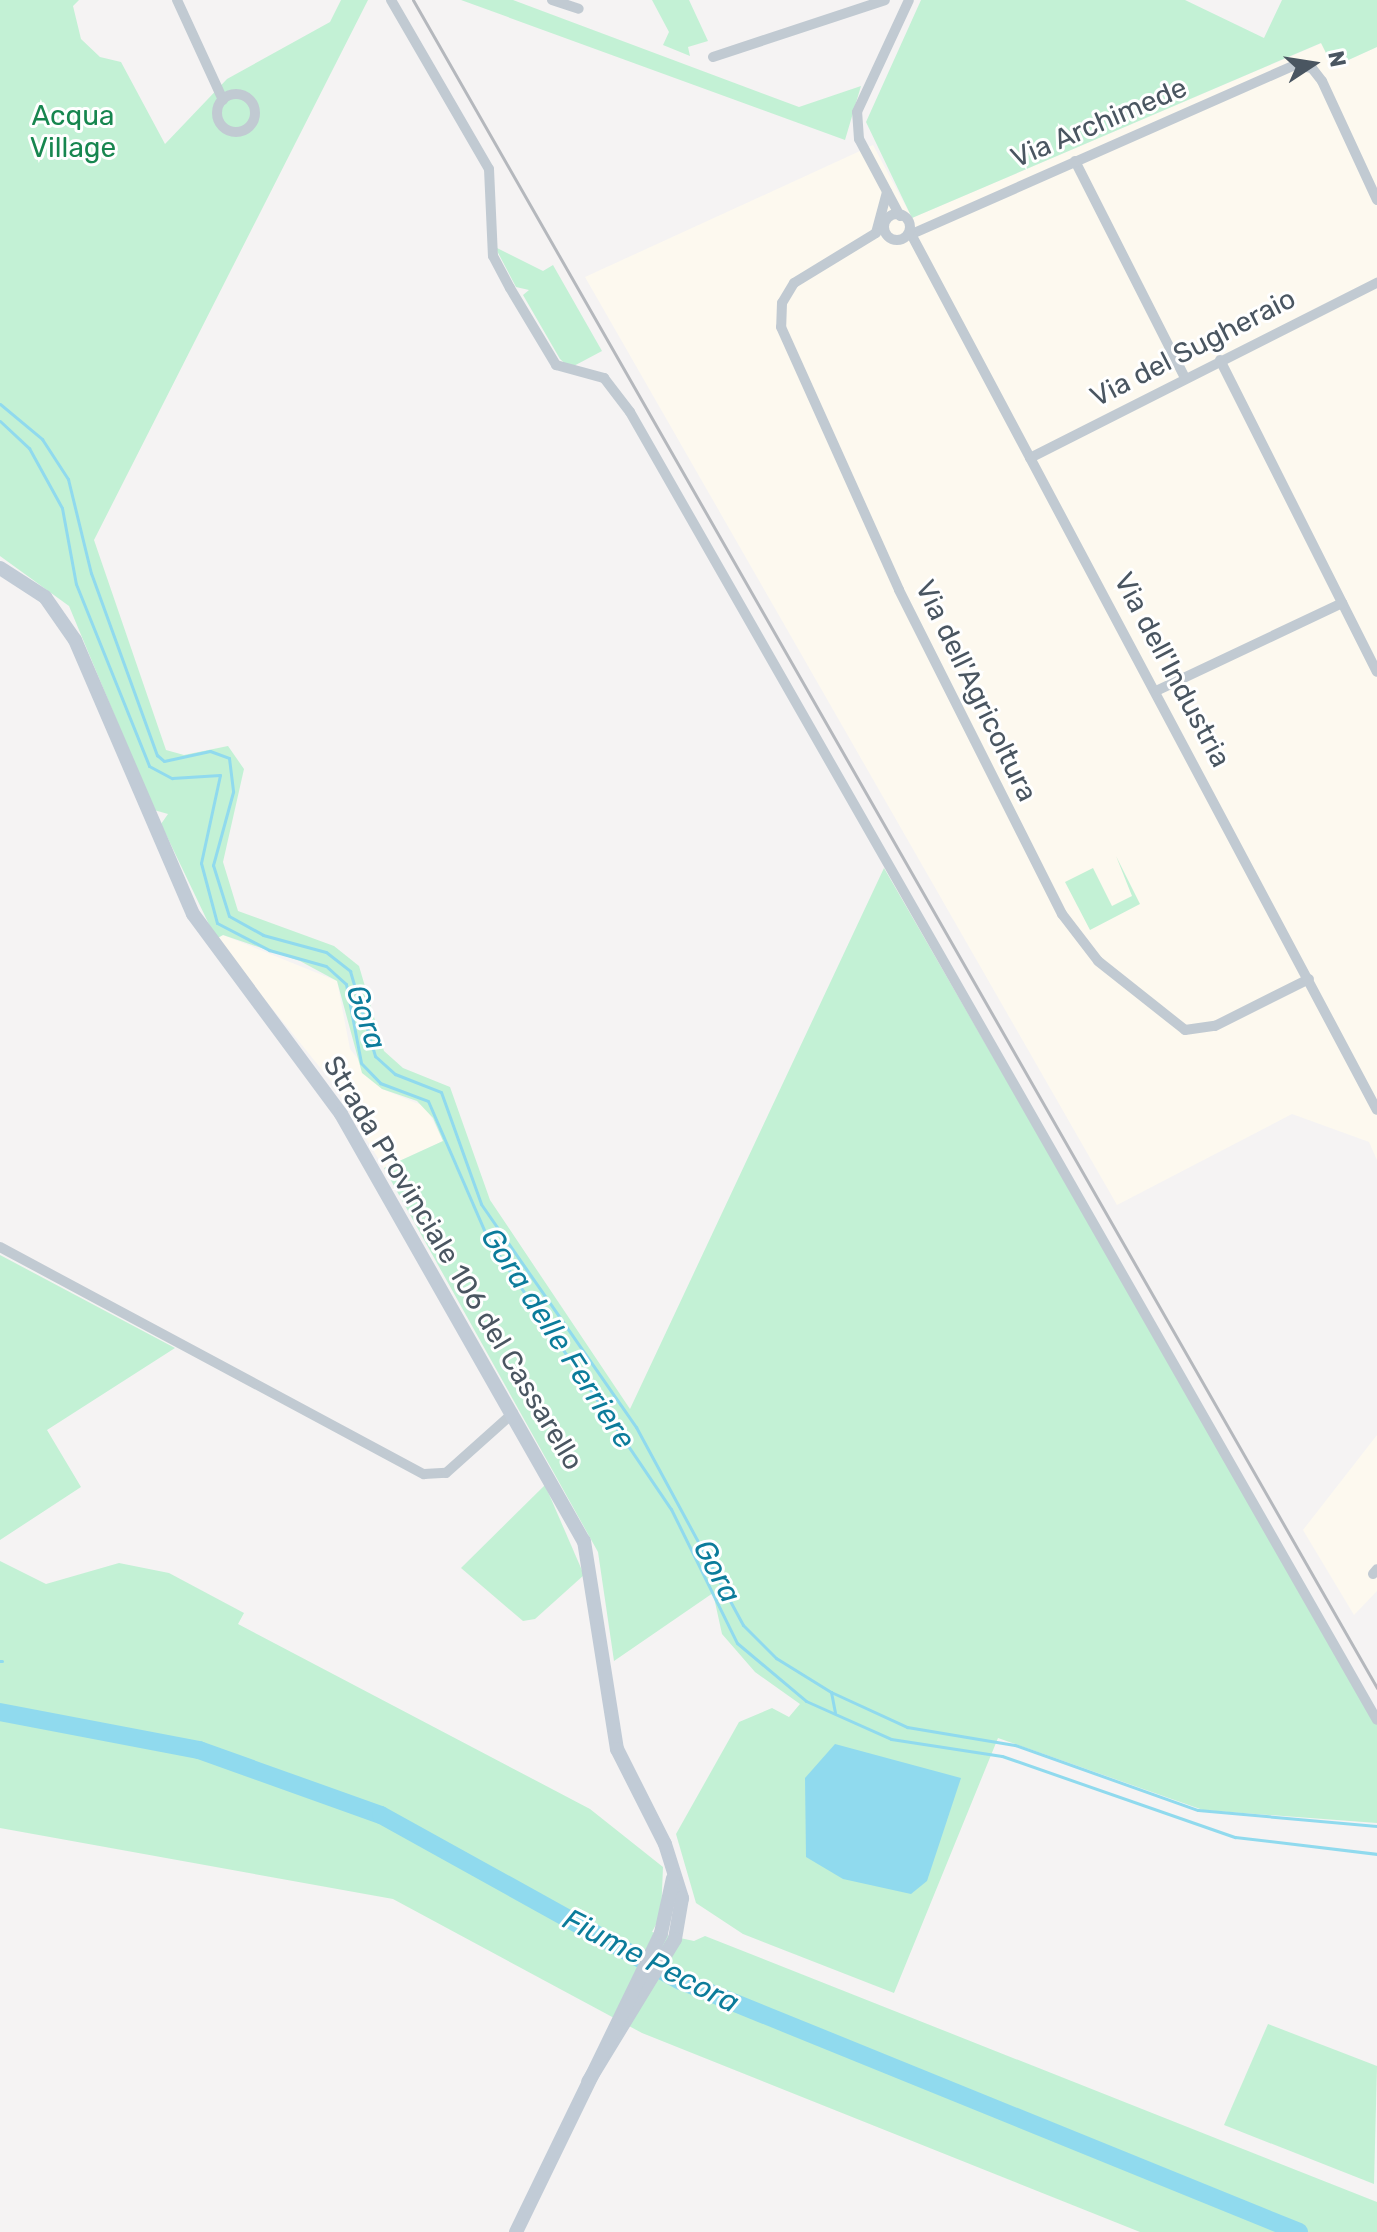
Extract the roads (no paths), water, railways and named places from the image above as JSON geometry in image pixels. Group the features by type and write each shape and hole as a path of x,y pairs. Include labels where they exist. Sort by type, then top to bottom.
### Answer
{"street":[{"path":"177,0 228,97"},
{"path":"391,0 489,169 493,256 504,278 556,365 616,389 1377,1720"},
{"path":"552,0 579,9"},
{"path":"713,57 885,0"},
{"name":"Via dell'Industria","path":"909,0 857,112 859,139 1377,1110"},
{"name":"Via Archimede","path":"897,239 927,223 1289,67 1317,72 1377,200"},
{"path":"1075,161 1185,378"},
{"path":"883,222 887,192"},
{"name":"Via Archimede","path":"883,222 904,220 927,223"},
{"name":"Via dell'Industria","path":"883,222 897,239 920,255"},
{"name":"Via dell'Agricoltura","path":"868,242 883,222"},
{"name":"Via dell'Agricoltura","path":"897,239 868,242 794,283 782,303 781,327 899,590 1062,914 1117,979 1185,1030 1215,1026 1309,979"},
{"name":"Via del Sugheraio","path":"1030,458 1377,283"},
{"path":"1220,360 1377,672"},
{"name":"Strada Provinciale 106 del Cassarello","path":"0,568 45,597 75,640 193,914 341,1114 584,1541 617,1749 674,1866 682,1898 668,1936 588,2082 516,2232"},
{"path":"1156,691 1342,603"},
{"path":"0,1247 424,1474 446,1473 513,1413"}],"water":[{"path":"835,1744 961,1778 927,1881 911,1894 843,1879 806,1857 805,1778"}],"waterway":[{"name":"Gora","path":"0,404 42,439 68,479 91,573 157,755 164,761 210,751 229,758 233,792 213,865 229,916 263,935 326,952 350,971 375,1056 395,1074 441,1092 481,1204 636,1427 743,1625 776,1658 831,1692 835,1713"},
{"name":"Gora delle Ferriere","path":"0,421 29,448 62,508 76,584 149,766 172,778 220,775 201,863 217,923 269,950 326,966 346,984 361,1063 380,1083 428,1101 488,1239 671,1509 737,1643 806,1701 891,1739 1002,1756 1235,1837 1377,1854"},
{"path":"831,1692 907,1727 1015,1745 1198,1810 1377,1826"},
{"name":"Fiume Pecora","path":"0,1712 199,1750 381,1815 681,1981 1299,2232"}],"railway":[{"path":"413,0 1377,1688"}],"park label":[{"name":"Acqua Village","path":"73,132"}]}
